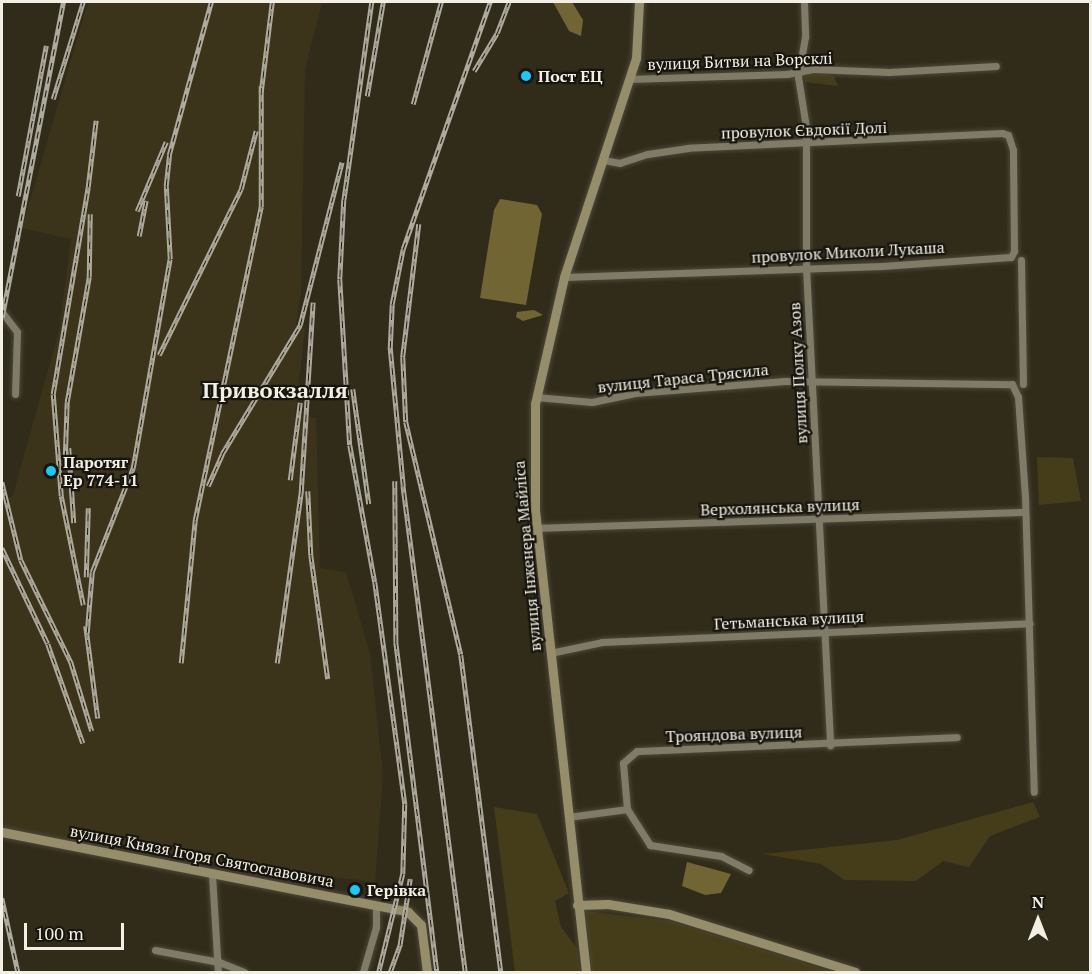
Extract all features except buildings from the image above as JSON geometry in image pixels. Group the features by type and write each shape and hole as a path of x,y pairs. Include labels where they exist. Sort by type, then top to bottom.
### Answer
{"street":[{"name":"вулиця Інженера Майліса","path":"586,972 550,653 532,458 536,397 564,277 636,58 639,2"},
{"name":"вулиця Полку Азов","path":"804,2 801,70 798,77 805,144 806,267 830,745"},
{"name":"вулиця Битви на Ворсклі","path":"629,79 787,74 801,70 890,72 996,66"},
{"name":"провулок Євдокії Долі","path":"603,160 620,163 647,154 688,148 1008,135"},
{"name":"провулок Миколи Лукаша","path":"564,277 1011,257 1015,240 1013,150 1008,135"},
{"path":"1021,260 1023,384"},
{"path":"2,312 17,332 15,394"},
{"name":"вулиця Тараса Трясила","path":"536,397 592,402 635,393 763,382 813,384 877,379 1012,384 1018,397 1025,512"},
{"path":"1025,512 1034,792"},
{"name":"Верхолянська вулиця","path":"537,528 1025,512"},
{"name":"Гетьманська вулиця","path":"550,653 602,642 1030,623"},
{"name":"Трояндова вулиця","path":"627,809 623,763 637,751 830,745 957,737"},
{"path":"568,817 627,809 650,845 722,856 749,870"},
{"name":"вулиця Князя Ігоря Святославовича","path":"2,832 212,875 397,908 413,914 421,925 428,972"},
{"path":"212,875 218,972"},
{"path":"577,905 608,904 669,914 855,972"},
{"path":"363,972 376,927 376,905"},
{"path":"155,950 219,962 244,972"}],"shaded area":[{"path":"88,2 322,2 305,69 301,292 296,324 305,329 295,415 316,418 320,568 346,572 370,654 383,775 375,882 192,861 7,831 2,825 2,504 13,495 59,331 71,239 22,228"},
{"path":"553,2 572,2 583,20 581,36 569,31"},
{"path":"811,71 834,76 838,86 805,82 805,73"},
{"path":"500,199 537,205 542,214 526,305 480,298 494,210"},
{"path":"534,310 543,315 523,321 516,317 517,312"},
{"path":"1037,457 1073,458 1081,501 1039,505"},
{"path":"1033,802 1040,817 990,836 969,867 943,861 916,881 845,880 821,864 763,854 897,840"},
{"path":"494,807 537,814 569,893 555,901 561,927 577,948 580,972 515,972"},
{"path":"687,862 731,874 721,893 705,895 682,886"},
{"path":"585,911 670,921 833,972 592,972"}],"railway":[{"path":"2,317 63,2"},
{"path":"53,99 83,2"},
{"path":"87,633 92,572 133,468 170,259 166,186 169,155 211,2"},
{"path":"261,92 272,2"},
{"path":"372,2 344,200 340,279 350,445 375,582 405,804 403,874 379,972"},
{"path":"367,96 383,2"},
{"path":"413,104 441,2"},
{"path":"465,972 403,486 390,348 392,304 403,249 490,2"},
{"path":"474,71 497,33 509,2"},
{"path":"18,196 46,46"},
{"path":"181,663 195,520 261,207 261,86"},
{"path":"83,605 61,496 53,394 88,187 96,120"},
{"path":"159,355 241,189 256,131"},
{"path":"137,211 166,142"},
{"path":"208,486 222,454 300,325 342,162"},
{"path":"139,236 146,201"},
{"path":"65,458 67,402 89,277 90,214"},
{"path":"419,224 403,357 406,422 461,655 501,972"},
{"path":"277,663 301,492 313,302"},
{"path":"353,389 369,504"},
{"path":"290,480 300,403"},
{"path":"69,448 74,523"},
{"path":"395,481 396,642 437,972"},
{"path":"2,482 21,560 71,662 92,731"},
{"path":"308,491 311,555 328,679"},
{"path":"86,577 88,508"},
{"path":"2,548 48,644 83,743"},
{"path":"86,626 98,718"},
{"path":"390,972 400,944 410,879"},
{"path":"2,898 18,972"}],"place":[{"name":"Пост ЕЦ","path":"526,76"},
{"name":"Паротяг Ер 774-11","path":"51,471"},
{"name":"Герівка","path":"355,890"}],"district":[{"name":"Привокзалля","path":"275,390"}]}
